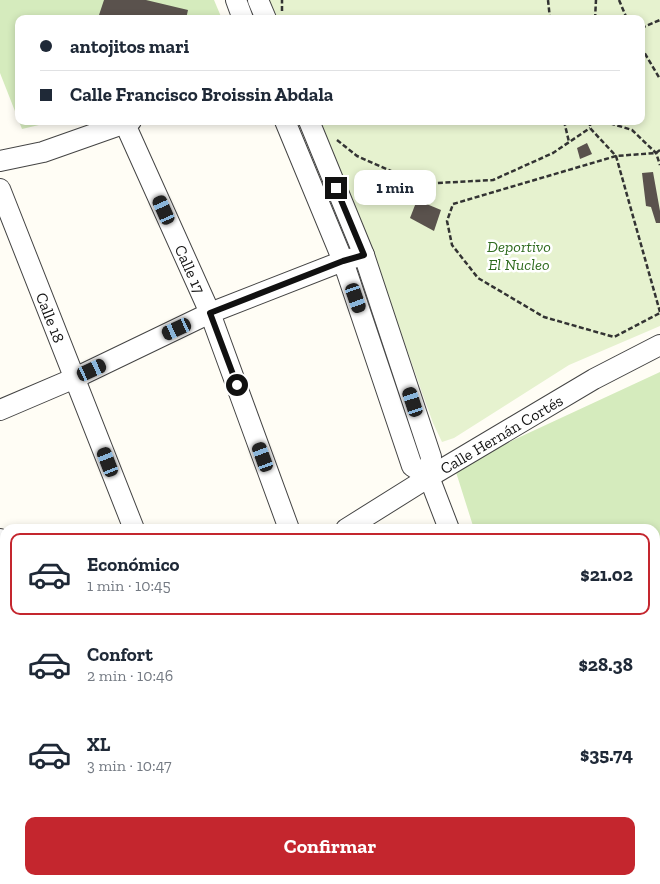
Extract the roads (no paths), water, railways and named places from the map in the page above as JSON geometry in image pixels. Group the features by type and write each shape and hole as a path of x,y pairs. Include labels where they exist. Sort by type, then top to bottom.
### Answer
{"street":[{"path":"236,0 242,15"},
{"path":"258,0 264,15"},
{"path":"0,161 43,152 120,125"},
{"name":"Calle 17","path":"129,125 210,313 287,524"},
{"path":"287,125 343,261 412,466 429,478"},
{"path":"311,125 364,255 431,457 429,478 447,524"},
{"name":"Calle 18","path":"0,189 132,524"},
{"path":"0,410 75,378 210,313 343,261 364,255"},
{"name":"Calle Hernán Cortés","path":"354,524 594,378 660,345"}],"park label":[{"name":"Deportivo El Nucleo","path":"519,255"}]}
